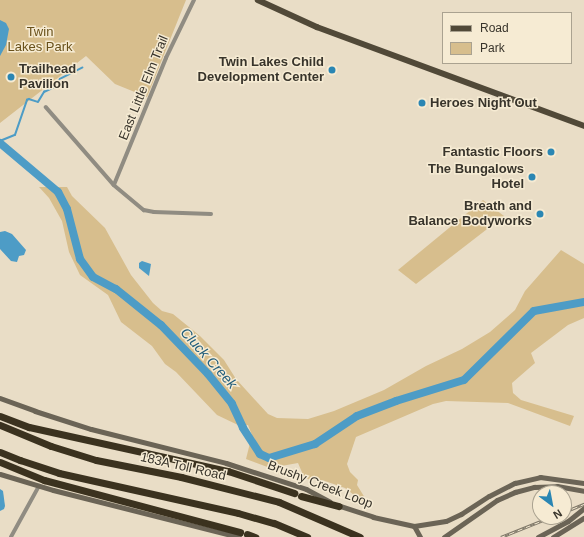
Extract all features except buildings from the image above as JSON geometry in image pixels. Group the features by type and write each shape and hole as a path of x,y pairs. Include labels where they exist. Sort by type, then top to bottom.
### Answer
{"highway":[{"path":"0,416 28,427 228,471 339,506"},
{"name":"183A Toll Road","path":"0,425 51,446 96,460 181,477 279,502 360,537"},
{"path":"0,452 59,472 238,513 274,523 307,537"},
{"path":"0,462 44,480 255,537"}],"main road":[{"path":"258,0 318,27 584,126"},
{"name":"Brushy Creek Loop","path":"0,398 35,412 226,463 299,487 339,506 373,517 414,526 446,521 515,483 540,477 584,483"},
{"path":"0,474 39,486 242,534"},
{"path":"444,537 497,500 514,492 534,487 557,486 584,491"},
{"path":"538,537 556,528 584,508"},
{"path":"553,537 584,518"},
{"path":"414,526 420,537"}],"street":[{"name":"East Little Elm Trail","path":"114,185 166,58 194,0"},
{"path":"46,107 114,185 144,210 154,212 211,214"},
{"path":"11,537 39,486"}],"green space":[{"name":"Twin Lakes Park","path":"0,0 186,0 147,97 115,84 86,56 0,123"},
{"path":"39,187 67,187 72,196 105,228 131,275 153,303 162,311 173,314 200,336 224,360 236,379 268,414 277,418 308,419 334,411 384,390 426,366 462,349 490,332 515,310 525,291 561,250 584,264 584,318 568,325 531,353 535,363 512,383 513,393 521,400 574,416 570,426 508,403 446,401 433,404 356,437 347,464 350,472 358,480 357,485 365,498 363,502 345,488 322,480 310,480 304,477 298,463 270,468 246,459 252,435 248,425 238,425 217,415 176,372 165,364 152,346 121,322 108,295 80,275 69,252 62,221 49,198"},
{"path":"483,200 504,216 416,284 398,270"}],"water":[{"path":"0,20 6,23 9,29 6,45 0,56"},
{"path":"5,231 12,234 26,250 24,255 19,256 17,262 11,261 0,249 0,232"},
{"path":"142,261 151,264 149,276 139,268 139,263"},
{"path":"0,489 3,491 5,506 4,509 0,511"}],"waterway":[{"path":"0,141 15,135 27,100 29,99 38,102 44,92 53,88 60,79 82,68"},
{"name":"Cluck Creek","path":"0,143 58,192 67,209 80,259 93,277 116,289 161,325 208,374 232,404 243,428 260,454 269,458 315,444 357,416 396,401 464,380 534,311 584,302"}],"railway":[{"path":"572,509 584,504"},
{"path":"501,537 532,525"}],"place":[{"name":"Twin Lakes Child Development Center","path":"332,70"},
{"name":"Trailhead Pavilion","path":"11,77"},
{"name":"Heroes Night Out","path":"422,103"},
{"name":"Fantastic Floors","path":"551,152"},
{"name":"The Bungalows Hotel","path":"532,177"},
{"name":"Breath and Balance Bodyworks","path":"540,214"}]}
